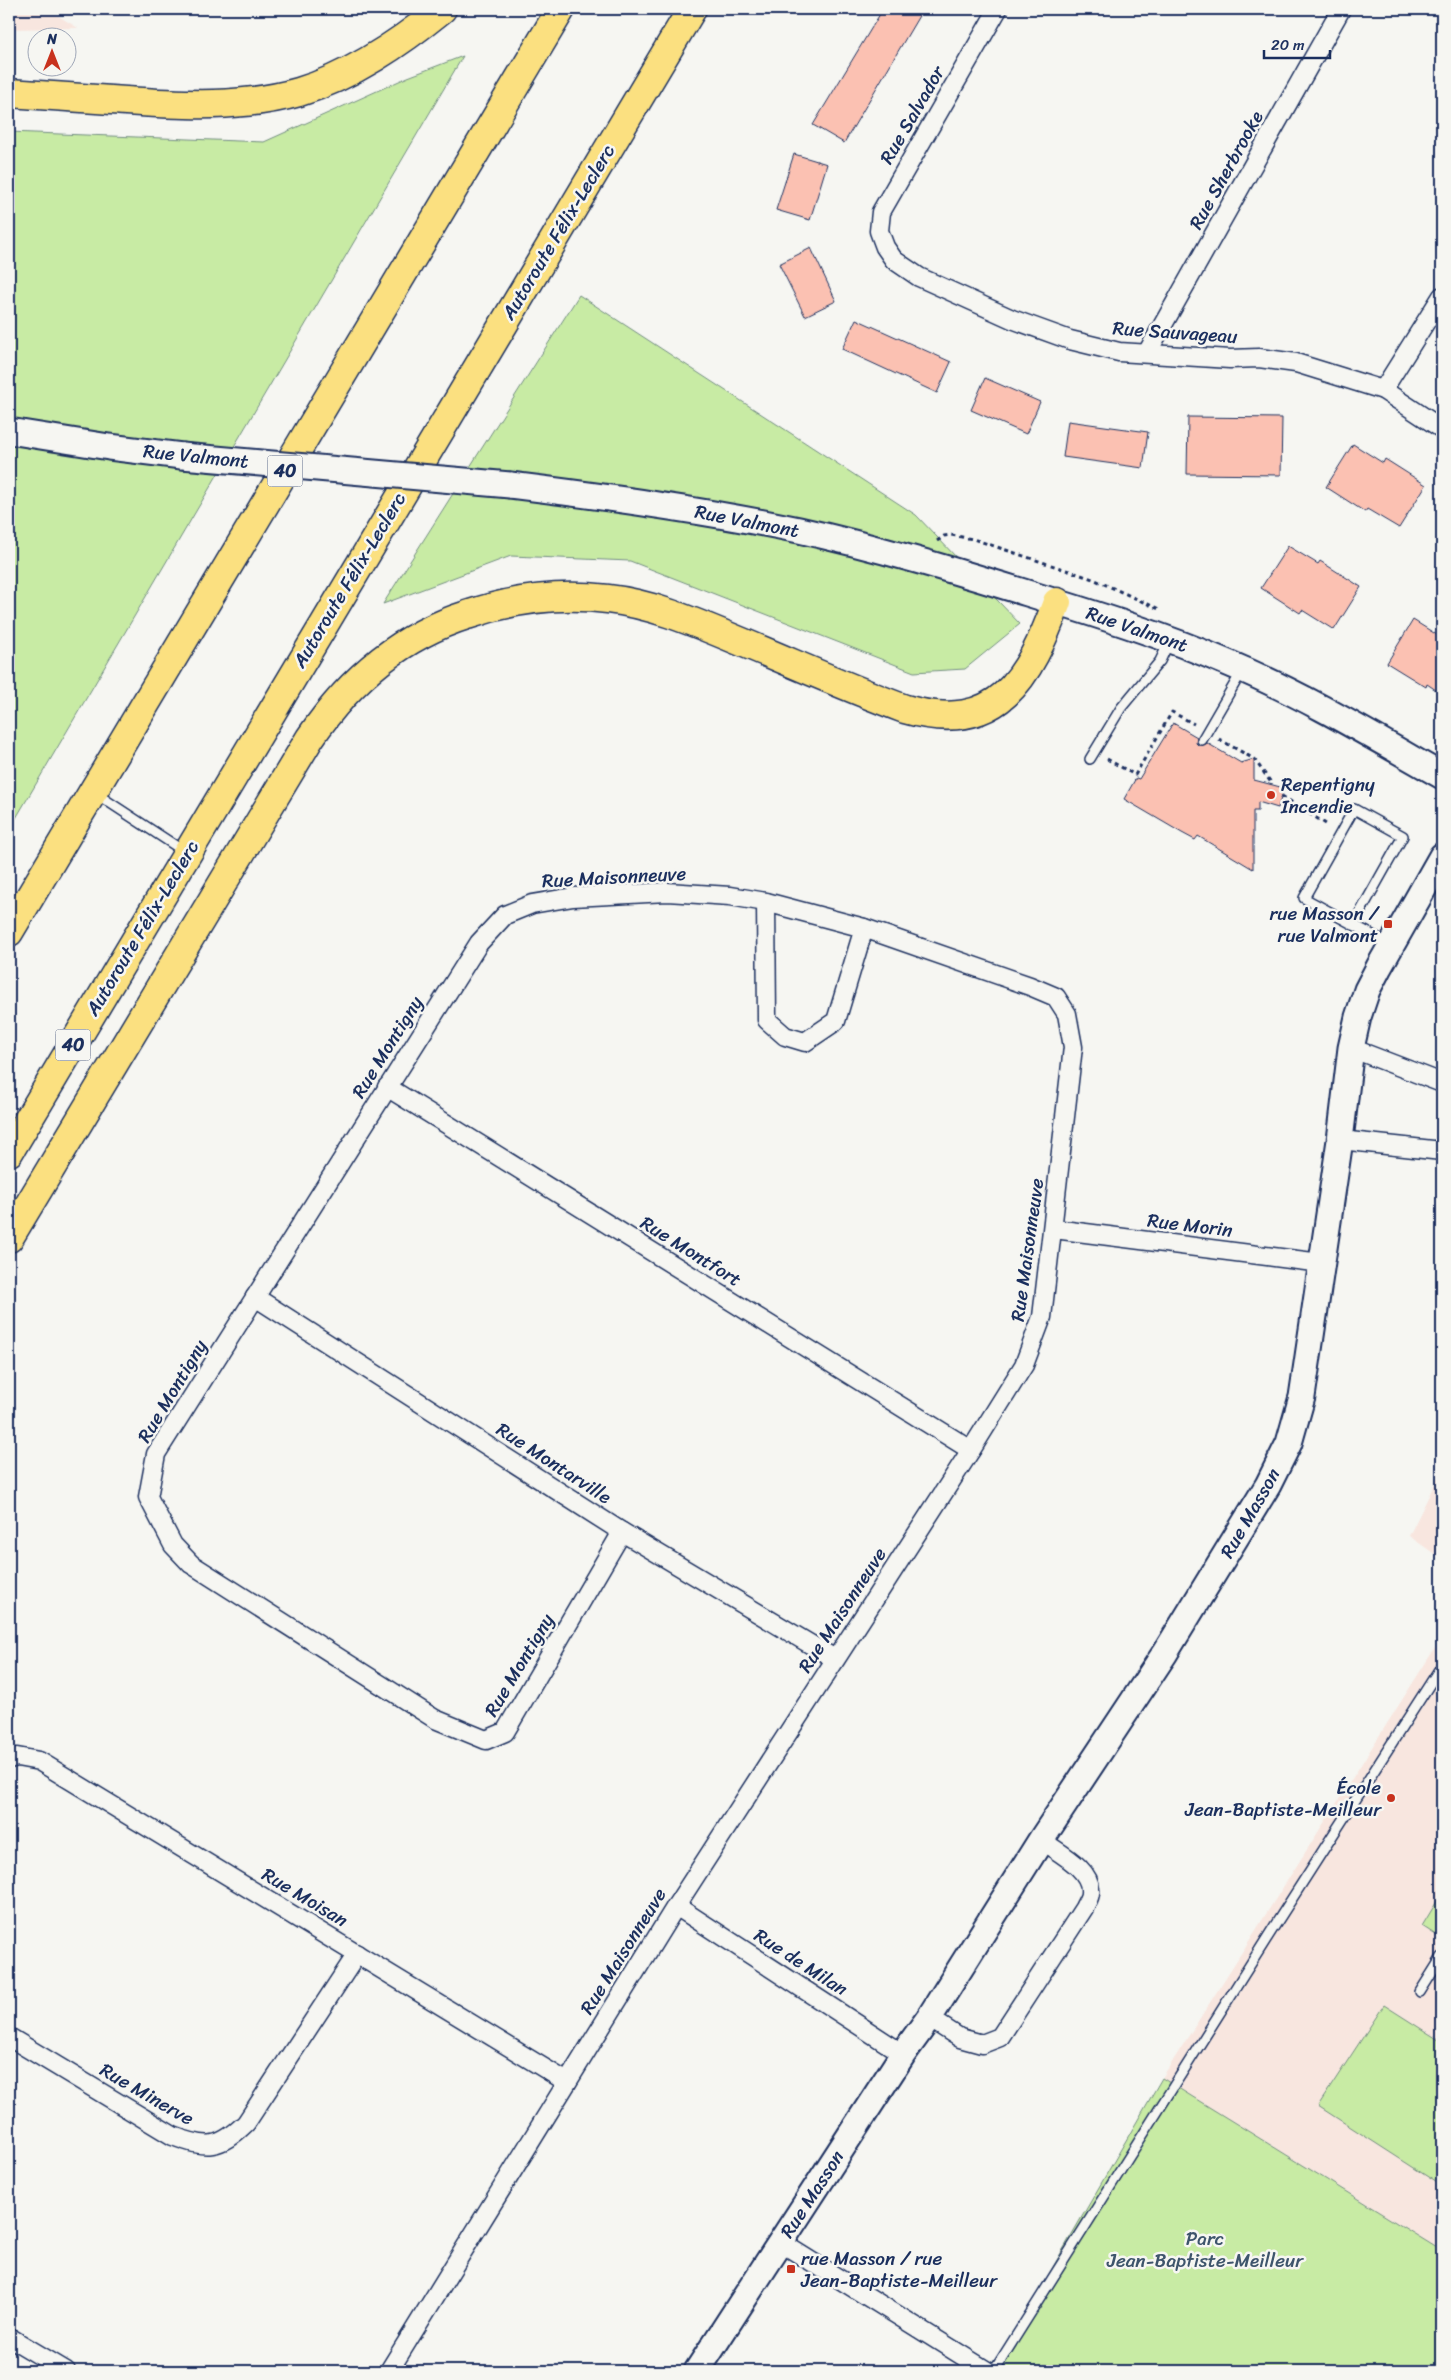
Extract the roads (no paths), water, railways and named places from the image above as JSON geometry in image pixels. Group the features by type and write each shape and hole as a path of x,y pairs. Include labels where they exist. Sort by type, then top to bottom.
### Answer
{"highway":[{"path":"9,94 182,104 239,103 285,96 318,85 355,68 400,40 442,9"},
{"name":"40","path":"9,932 561,9"},
{"name":"Autoroute Félix-Leclerc","path":"9,1152 692,9"},
{"path":"9,1238 310,738 336,703 351,687 379,662 416,637 460,617 517,601 561,596 610,599 674,615 905,709 928,715 956,716 991,704 1007,693 1020,679 1042,644 1057,602"}],"street":[{"name":"Rue Salvador","path":"885,247 879,231 881,212 998,9"},
{"name":"Rue Sherbrooke","path":"1147,353 1341,9"},
{"name":"Rue Sauvageau","path":"885,247 894,260 919,277 1012,319 1070,340 1119,352 1230,359 1259,358 1296,363 1383,390 1442,429"},
{"path":"1383,390 1442,296"},
{"name":"Rue Valmont","path":"9,431 109,447 182,456 510,486 651,504 798,530 939,566 1098,614 1170,640 1243,669 1322,708 1442,776"},
{"name":"Rue Masson","path":"698,2371 903,2054 929,2018 1042,1840 1166,1653 1268,1485 1289,1442 1302,1397 1340,1140 1351,1048 1367,990 1442,856"},
{"name":"Rue Maisonneuve","path":"389,2371 676,1906 1024,1365 1042,1318 1054,1229 1073,1047 1067,1014 1056,997 1030,986 864,928 766,902 730,896 667,892 573,897 532,904 505,914 479,943"},
{"path":"766,902 767,1020 785,1036 805,1042 836,1021 864,928"},
{"name":"Rue Montigny","path":"479,943 156,1454 148,1497 173,1545 199,1570 435,1719 486,1740 505,1732 622,1532"},
{"path":"1351,1048 1442,1083"},
{"name":"Rue Montfort","path":"387,1087 971,1450"},
{"path":"1340,1140 1442,1151"},
{"name":"Rue Morin","path":"1054,1229 1321,1263"},
{"name":"Rue Montarville","path":"255,1297 622,1532 835,1659"},
{"name":"Rue Moisan","path":"13,1758 39,1761 567,2082"},
{"path":"929,2018 960,2038 982,2044 1000,2037 1084,1908 1090,1894 1090,1884 1082,1871 1042,1840"},
{"name":"Rue de Milan","path":"676,1906 903,2054"},
{"name":"Rue Minerve","path":"9,2037 173,2136 196,2145 216,2144 232,2137 246,2123 357,1954"},
{"path":"780,2242 987,2371"},
{"path":"9,2337 66,2371"}],"lane":[{"path":"1090,759 1121,708 1163,656 1170,640"},
{"path":"1205,736 1243,669"},
{"path":"93,792 187,853"},
{"path":"1353,925 1403,836 1354,808 1304,898 1353,925 1391,945"},
{"path":"994,2371 1279,1919 1442,1665"},
{"path":"1420,1992 1442,1957"}],"place":[{"name":"Repentigny Incendie","path":"1271,795"},
{"name":"rue Masson / rue Valmont","path":"1388,924"},
{"name":"École Jean-Baptiste-Meilleur","path":"1391,1798"},
{"name":"rue Masson / rue Jean-Baptiste-Meilleur","path":"791,2269"}],"park label":[{"name":"Parc Jean-Baptiste-Meilleur","path":"1205,2249"}]}
